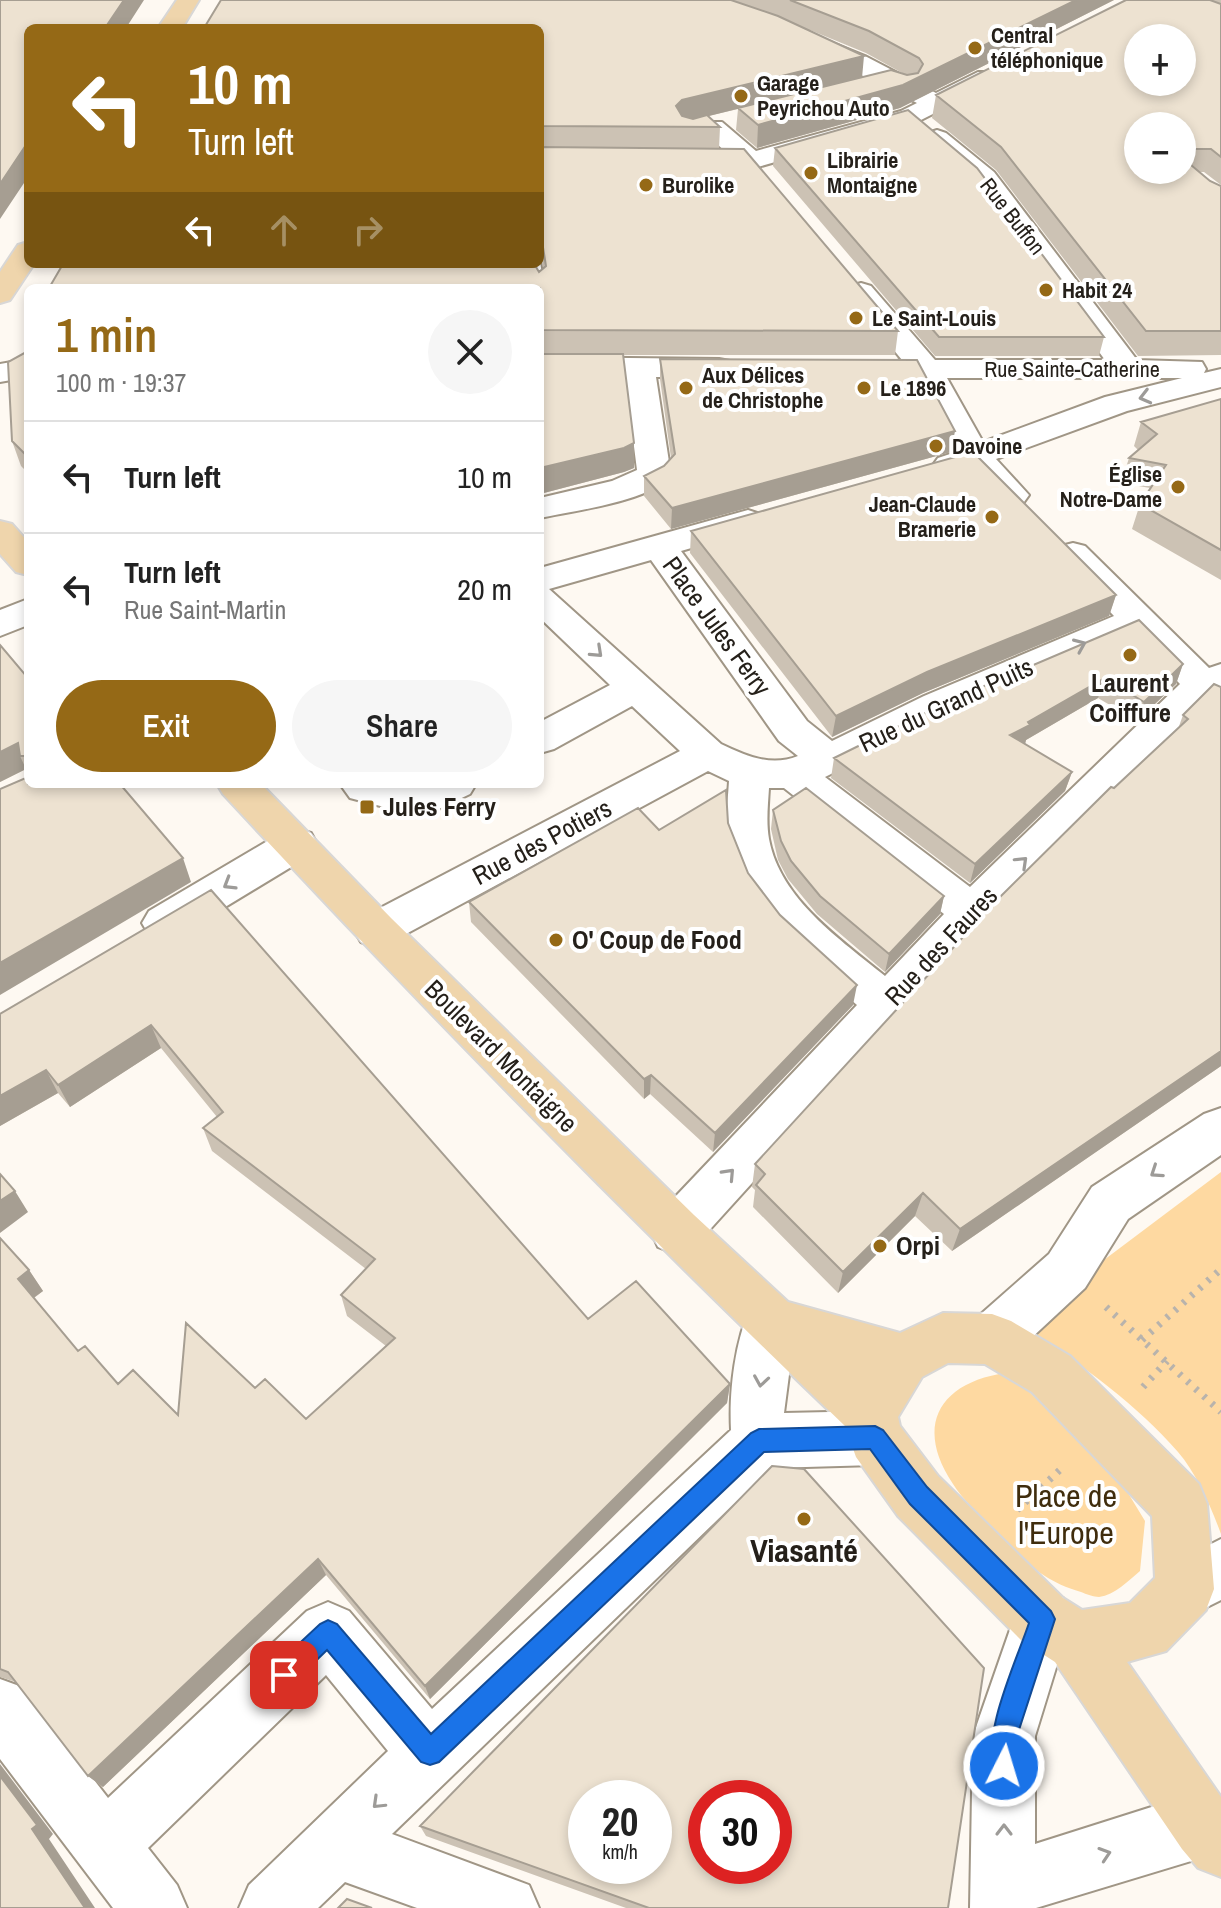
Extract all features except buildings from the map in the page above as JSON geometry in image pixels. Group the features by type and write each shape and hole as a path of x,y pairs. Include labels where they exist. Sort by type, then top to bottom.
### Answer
{"main road":[{"path":"173,24 188,0"},
{"path":"0,294 24,257"},
{"path":"0,532 24,559"},
{"name":"Boulevard Montaigne","path":"241,788 376,930 872,1425 918,1496 973,1553 1059,1630 1212,1836"},
{"name":"Boulevard Montaigne","path":"770,1321 903,1359"},
{"path":"872,1425 903,1359 943,1338 992,1339 1051,1374 1179,1504 1203,1578 1145,1630 1059,1630"}],"street":[{"path":"698,0 731,10 856,61 936,102"},
{"path":"706,161 751,161 910,116 1004,68"},
{"path":"860,88 890,81"},
{"name":"Rue Buffon","path":"910,116 985,178 1128,369"},
{"path":"681,132 742,119"},
{"path":"713,127 751,161 772,186"},
{"path":"844,272 926,369 976,458 1139,620 1215,688"},
{"path":"544,366 750,368"},
{"path":"544,507 623,489 654,475 639,367"},
{"path":"0,373 24,369"},
{"name":"Rue Sainte-Catherine","path":"878,369 1221,369"},
{"name":"Rue Sainte-Catherine","path":"915,475 976,458 1116,404 1221,378"},
{"path":"659,546 780,512"},
{"name":"Place Jules Ferry","path":"544,579 659,546 793,731 811,767 972,912"},
{"path":"544,602 707,754 750,774 749,840 762,882 802,928 887,1004"},
{"path":"0,624 24,613"},
{"name":"Rue du Grand Puits","path":"750,774 811,767 938,705 1139,620"},
{"path":"544,737 636,688"},
{"name":"Rue des Faures","path":"676,1231 972,912 1215,688"},
{"name":"Rue des Potiers","path":"376,930 707,754"},
{"path":"364,788 422,802 448,788"},
{"path":"135,940 296,844"},
{"path":"992,1339 1067,1271 1110,1203 1221,1129"},
{"path":"759,1441 757,1408 770,1321"},
{"path":"272,1908 430,1753 759,1441 872,1425"},
{"path":"1059,1630 1004,1736 1003,1897 1161,1836 1212,1836"},
{"path":"105,1845 328,1632 430,1753"},
{"path":"0,1709 154,1908"},
{"path":"335,1846 506,1908"}],"path":[{"path":"1142,1340 1221,1269"},
{"path":"1067,1271 1221,1412"},
{"path":"973,1553 1105,1427 1167,1361"}],"green space":[{"path":"1221,1172 1221,1534 1208,1502 1178,1452 1110,1388 1035,1334 1068,1287"},
{"name":"Place de l'Europe","path":"999,1374 1020,1383 1114,1473 1145,1521 1140,1571 1110,1594 1097,1597 1066,1587 1041,1574 961,1495 942,1464 936,1445 938,1413 960,1389"}],"place":[{"name":"Central téléphonique","path":"975,48"},
{"name":"Garage Peyrichou Auto","path":"741,96"},
{"name":"Librairie Montaigne","path":"811,173"},
{"name":"Burolike","path":"646,185"},
{"name":"Habit 24","path":"1046,290"},
{"name":"Le Saint-Louis","path":"856,318"},
{"name":"Aux Délices de Christophe","path":"686,388"},
{"name":"Le 1896","path":"864,388"},
{"name":"Davoine","path":"936,446"},
{"name":"Église Notre-Dame","path":"1178,487"},
{"name":"Jean-Claude Bramerie","path":"992,517"},
{"name":"Laurent Coiffure","path":"1130,655"},
{"name":"Jules Ferry","path":"367,807"},
{"name":"O' Coup de Food","path":"556,940"},
{"name":"Orpi","path":"880,1246"},
{"name":"Viasanté","path":"804,1519"}],"route":[{"path":"284,1675 328,1632 430,1753 759,1441 875,1438 918,1496 1042,1619 1004,1736 1004,1766"}]}
